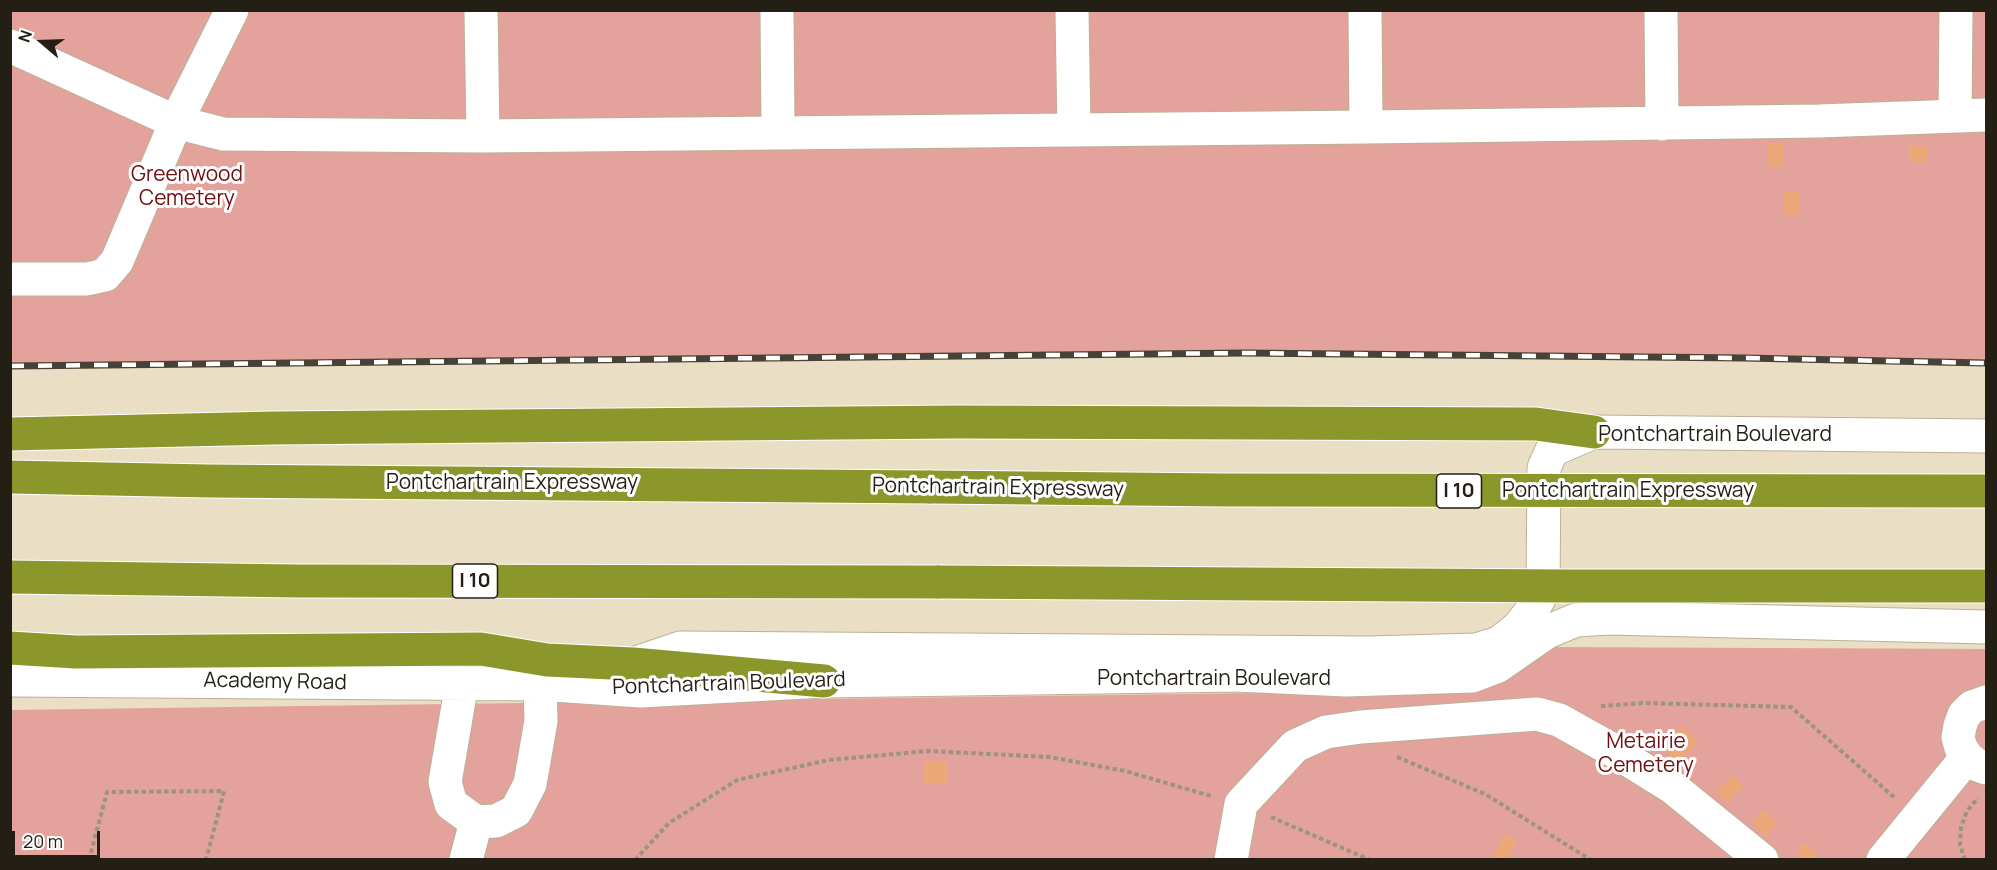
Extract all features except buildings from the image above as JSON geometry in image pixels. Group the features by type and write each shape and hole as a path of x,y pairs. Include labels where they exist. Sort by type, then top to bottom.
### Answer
{"highway":[{"path":"10,434 274,428 944,422 1536,424 1594,432"},
{"name":"Pontchartrain Expressway","path":"10,477 1225,490 1986,492"},
{"name":"I 10","path":"10,577 297,581 1986,586"},
{"path":"10,648 76,652 481,650 547,660 633,664 824,681"}],"street":[{"path":"10,279 87,279 105,275 117,261 176,122 232,10"},
{"path":"481,10 483,136"},
{"path":"777,10 778,132"},
{"path":"1072,10 1074,129"},
{"path":"1365,10 1366,127"},
{"path":"1661,10 1662,124"},
{"path":"10,46 176,122 223,134 483,136 1662,124 1971,116 1956,10"},
{"name":"Pontchartrain Boulevard","path":"540,684 633,664 680,648 1369,653 1476,650 1499,643 1518,628 1543,591 1544,468 1552,450 1594,432 1986,436"},
{"path":"1543,591 1552,605 1565,616 1576,620"},
{"name":"Pontchartrain Boulevard","path":"540,684 640,691 824,681 1236,675 1346,680 1472,676 1498,666 1548,632 1576,620 1608,618 1986,627"},
{"name":"Academy Road","path":"10,680 540,684"},
{"path":"462,684 445,782 451,804 476,822 496,821 516,811 530,784 541,721 540,684"},
{"path":"1892,856 1916,817 1976,763 1961,748 1958,737 1964,715 1972,708 1986,702"},
{"path":"1231,860 1242,804 1295,746 1326,732 1421,721 1537,714 1559,720 1610,748 1672,787 1762,860"},
{"path":"466,860 476,822"}],"path":[{"path":"1594,706 1644,703 1791,707 1916,817"},
{"path":"635,860 669,823 737,780 829,760 928,751 1050,757 1125,771 1242,804 1370,860"},
{"path":"1389,754 1485,794 1591,860"},
{"path":"89,860 107,792 224,790 206,860"},
{"path":"1965,860 1960,845 1961,827 1967,812 1978,798 1986,793"}],"green space":[{"name":"Greenwood Cemetery","path":"10,11 1986,11 1986,363 1245,353 11,366"},
{"name":"Metairie Cemetery","path":"1553,647 1986,649 1986,859 11,859 10,710 1478,690"}],"railway":[{"path":"10,366 1245,353 1986,363"}]}
